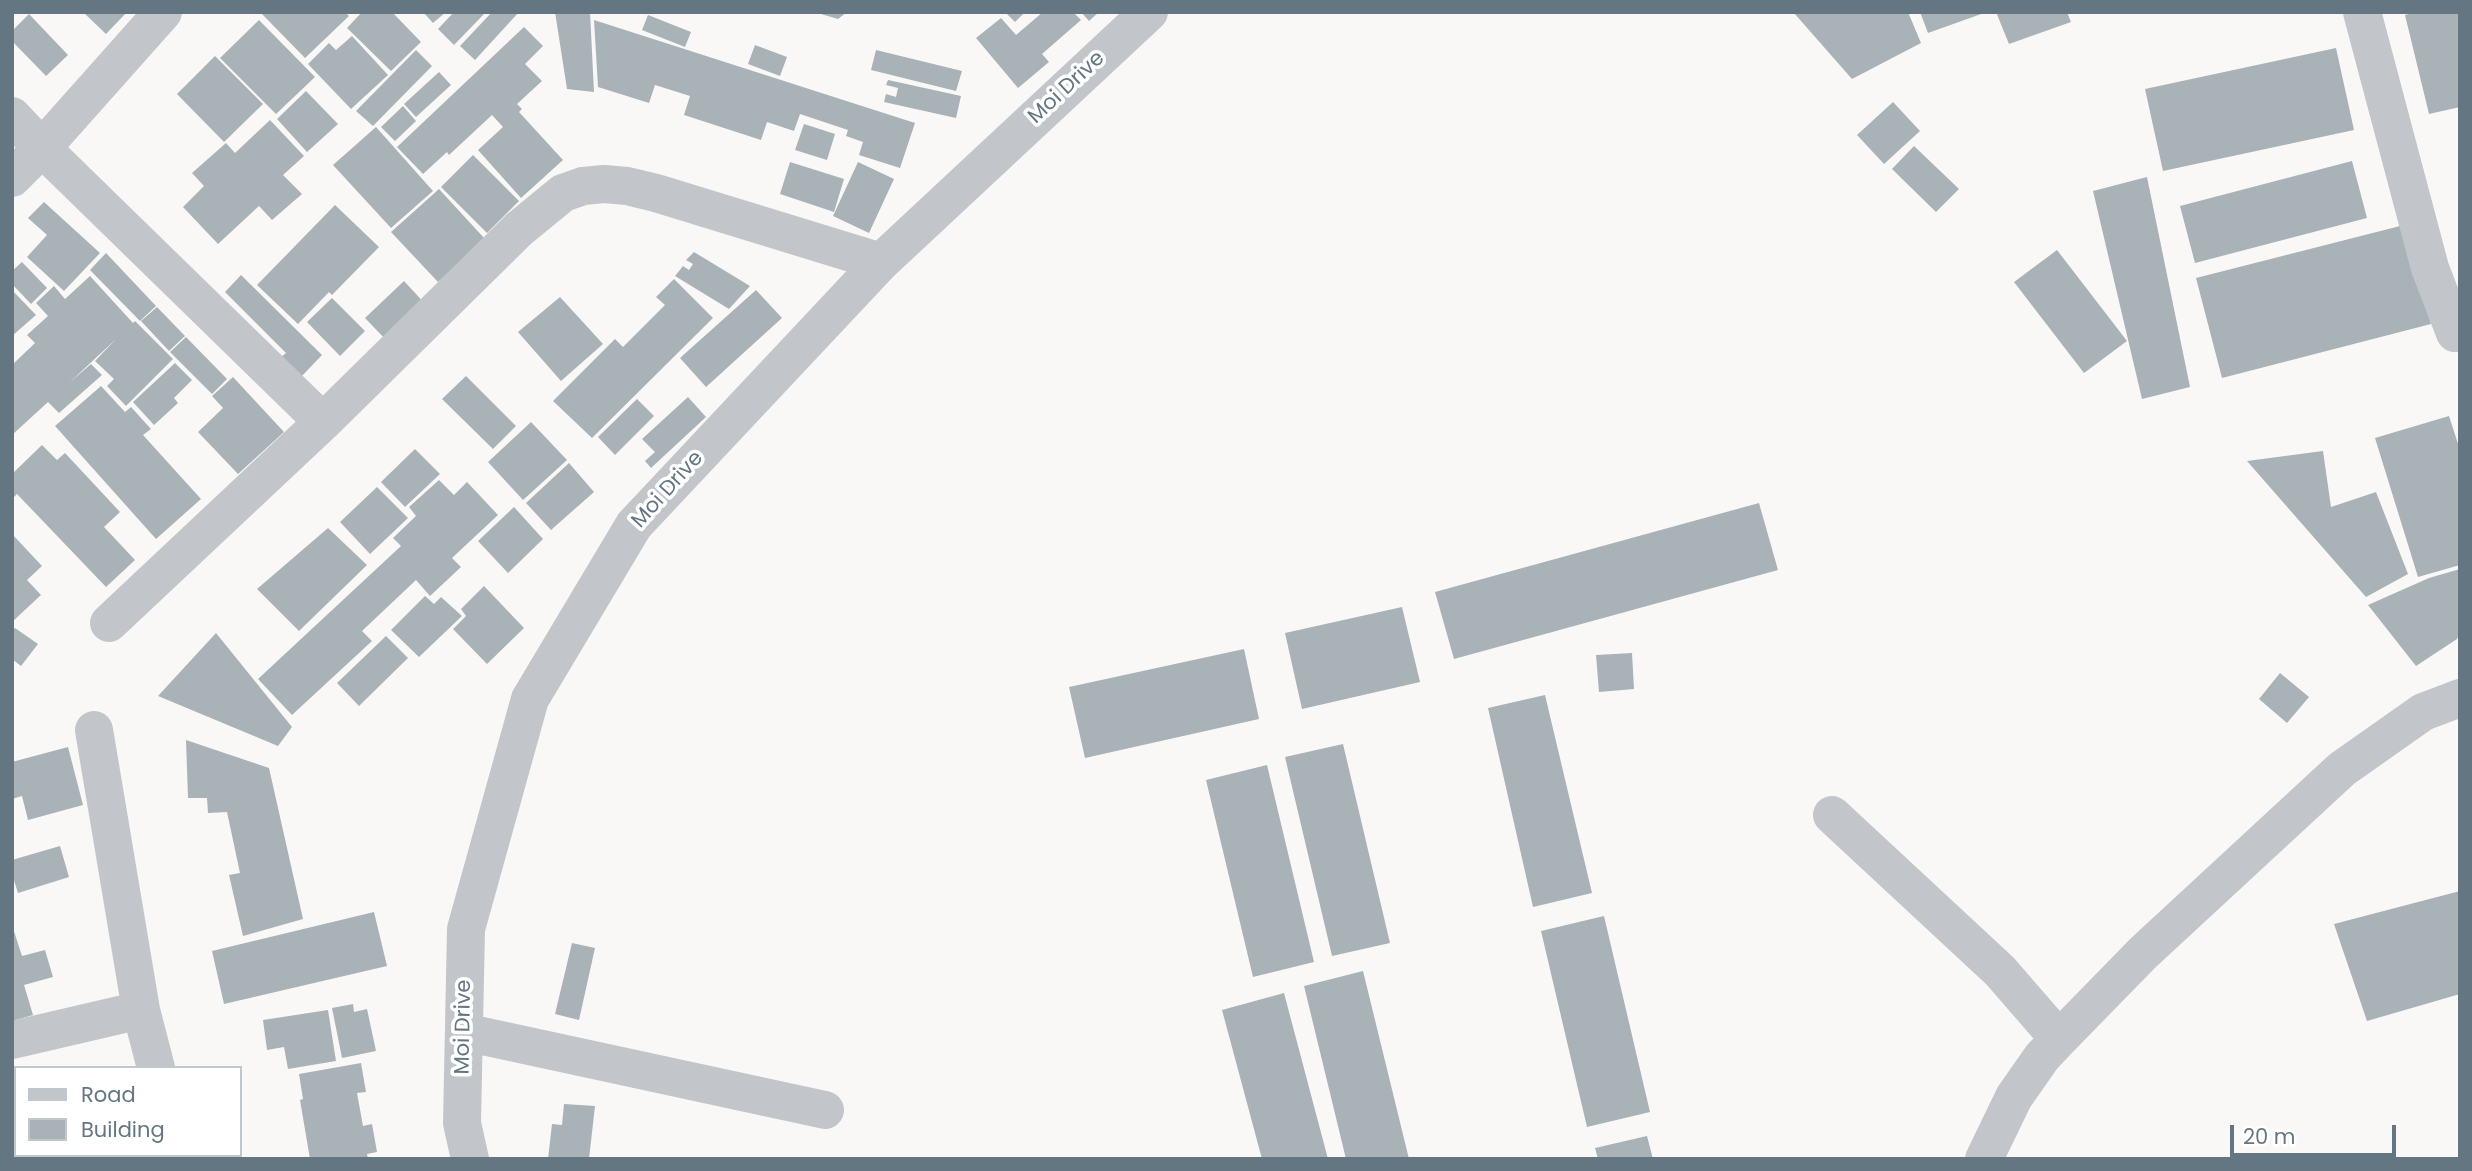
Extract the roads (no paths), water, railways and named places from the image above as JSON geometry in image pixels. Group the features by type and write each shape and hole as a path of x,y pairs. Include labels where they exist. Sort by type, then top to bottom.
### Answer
{"street":[{"path":"12,178 163,12"},
{"name":"Moi Drive","path":"470,1159 462,1123 467,929 530,699 634,525 881,262 1149,12"},
{"path":"2362,12 2430,268 2458,342"},
{"path":"12,116 323,422"},
{"path":"109,623 323,422 519,229 563,194 583,186 627,186 656,192 881,262"},
{"path":"1984,1159 2014,1097 2042,1057 2143,953 2342,769 2423,712 2460,698"},
{"path":"94,730 141,1010 155,1066"},
{"path":"1832,815 2000,971 2059,1039"},
{"path":"12,1040 141,1010"},
{"path":"464,1032 825,1110"}]}
